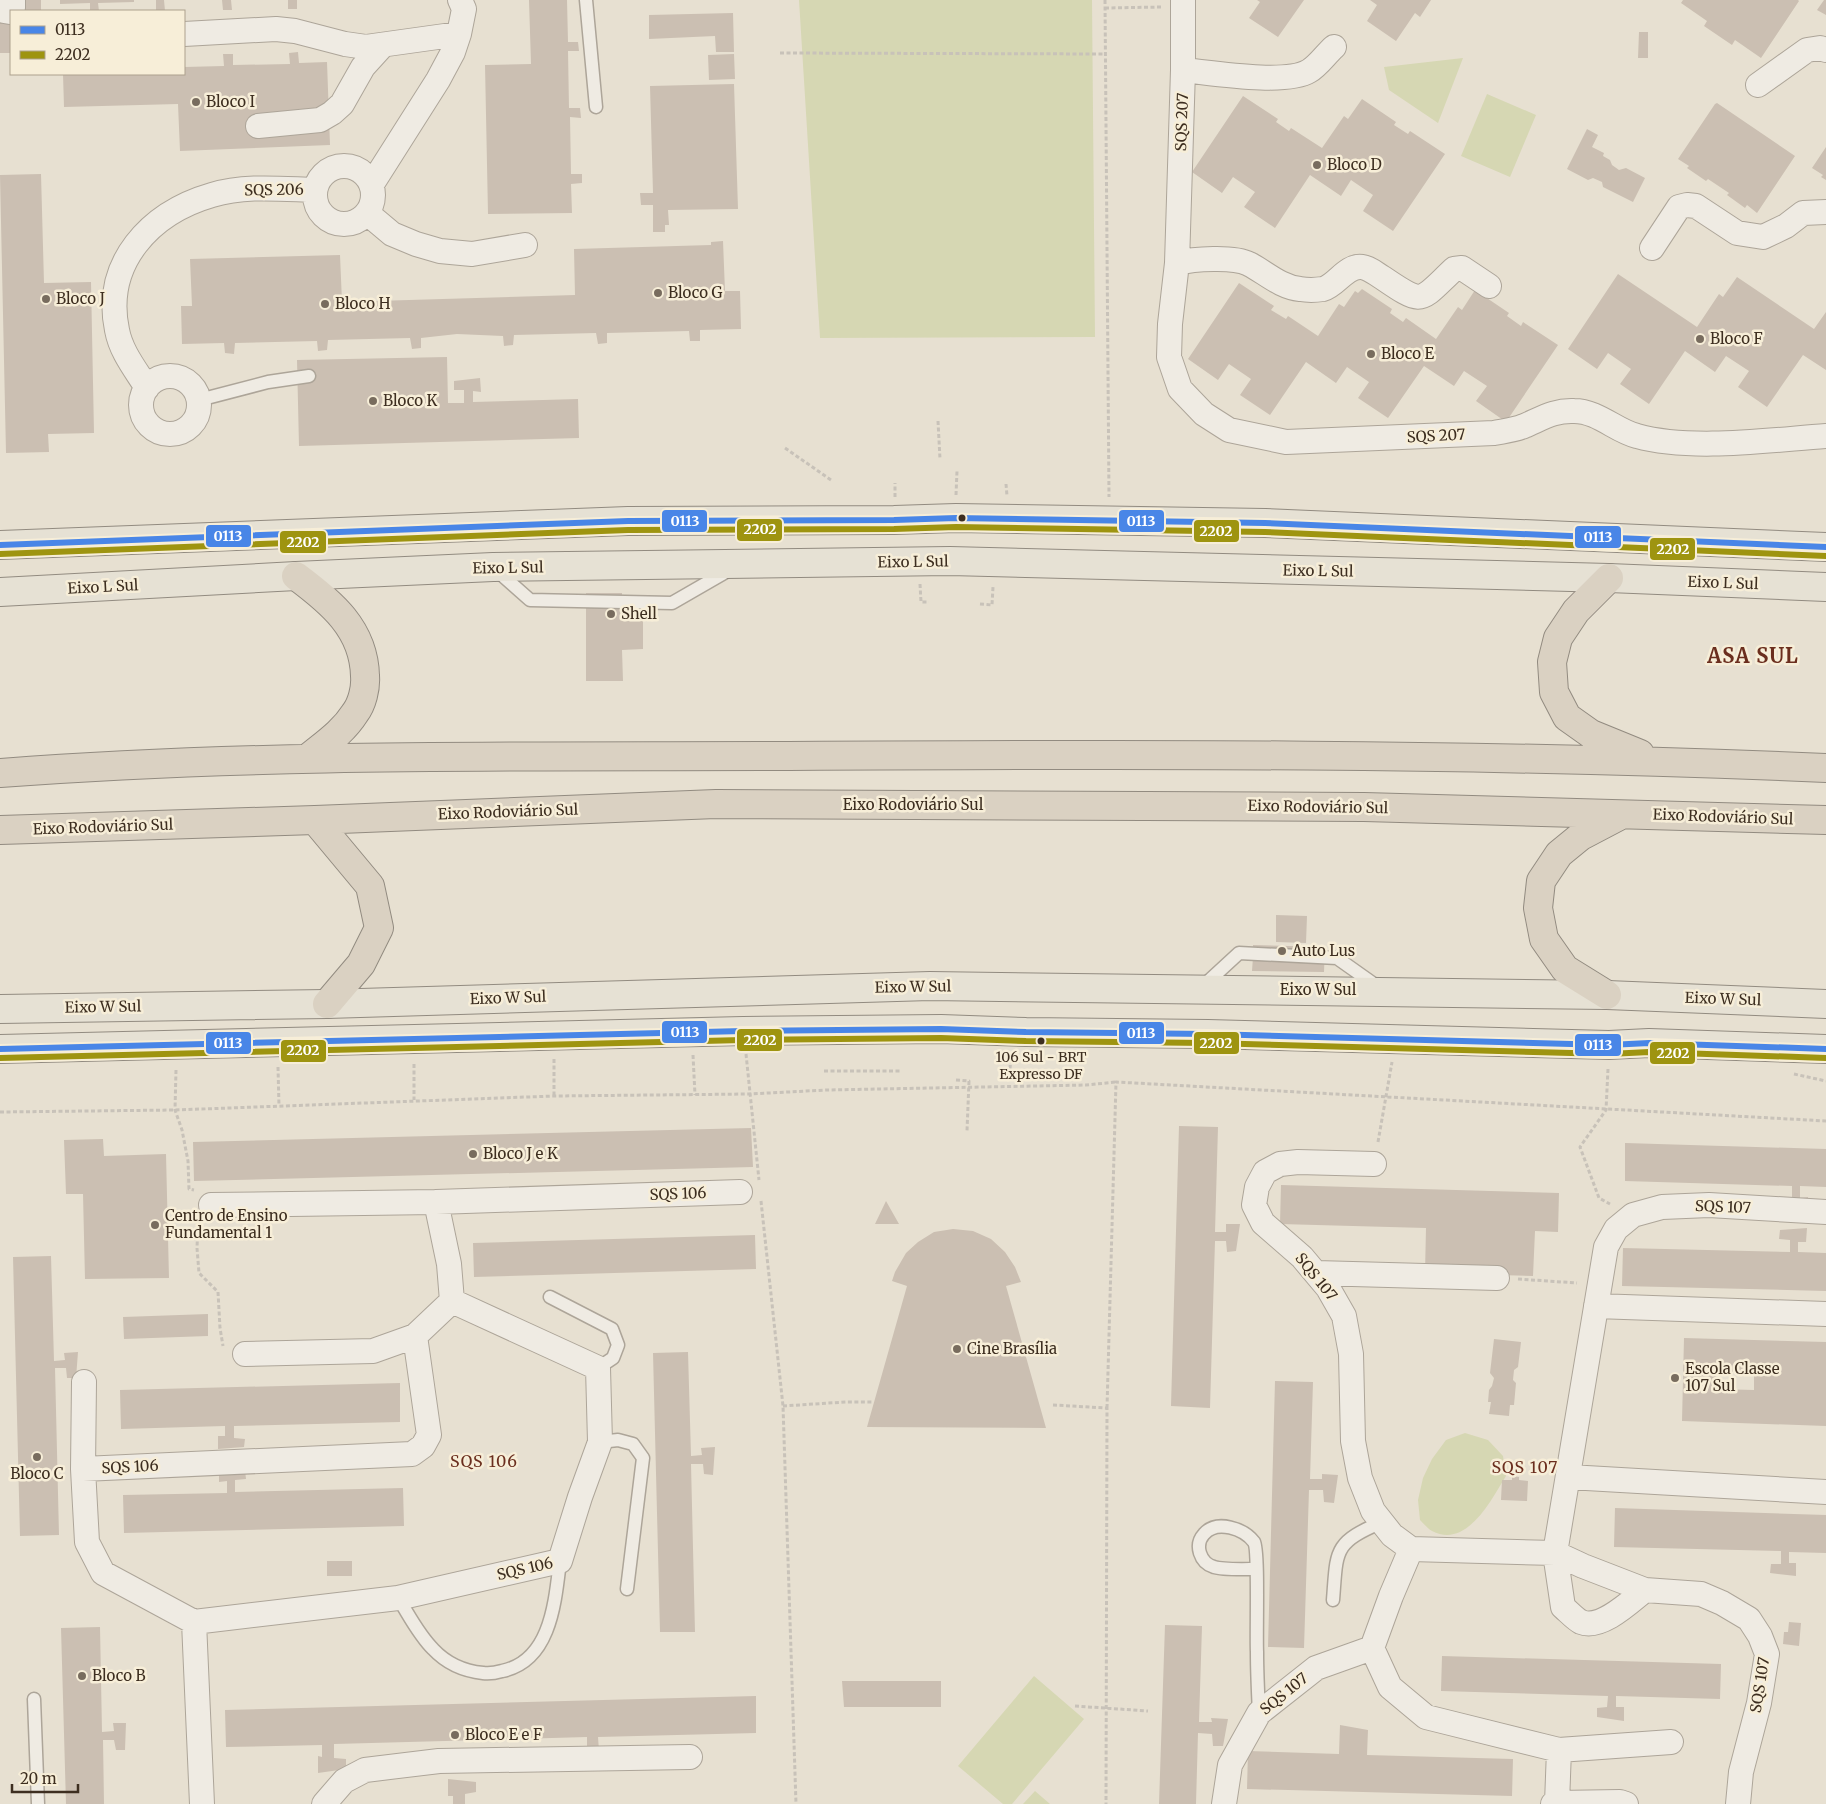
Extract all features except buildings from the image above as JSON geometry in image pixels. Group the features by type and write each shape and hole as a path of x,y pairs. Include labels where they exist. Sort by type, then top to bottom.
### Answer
{"highway":[{"path":"296,576 320,594 343,616 358,641 365,664 366,686 357,712 338,734 308,758"},
{"path":"1609,578 1576,612 1558,638 1552,662 1554,692 1567,717 1590,734 1658,760"},
{"path":"0,773 308,758 1137,754 1658,760 1826,768"},
{"path":"0,761 51,770"},
{"name":"Eixo Rodoviário Sul","path":"0,830 716,804 1364,807 1826,820"},
{"path":"1607,995 1565,969 1544,939 1538,908 1541,881 1559,854 1581,836 1621,814"},
{"path":"315,820 370,886 379,928 361,964 327,1004"}],"main road":[{"path":"0,545 628,521 956,518 1265,523 1826,547"},
{"path":"0,534 36,544"},
{"name":"Eixo L Sul","path":"0,592 493,567 950,561 1609,578 1826,586"},
{"name":"Eixo W Sul","path":"0,1009 327,1004 930,986 1607,995 1826,1004"},
{"path":"0,1049 692,1032 941,1029 1609,1045 1649,1042 1826,1049"},
{"path":"0,1071 27,1048"}],"street":[{"path":"460,0 464,9 459,34 438,80 372,184 374,199 367,213 392,234 416,244 440,250 472,254 524,245"},
{"name":"SQS 207","path":"1183,3 1183,70 1177,263 1170,324 1169,357 1180,389 1204,414 1229,430 1286,442 1494,433 1523,427 1546,415 1575,410 1603,418 1635,436 1668,442 1737,442 1826,436"},
{"path":"185,34 276,29 295,30 345,44 366,47 459,34"},
{"path":"258,126 320,120 332,114 342,104 363,68 383,45"},
{"name":"SQS 207","path":"1183,70 1269,78 1294,78 1310,71 1334,46"},
{"path":"1758,85 1807,50 1820,48 1826,50"},
{"name":"SQS 206","path":"367,213 355,222 340,224 326,218 317,205 315,190 321,176 334,167 349,165 363,172 372,184"},
{"name":"SQS 206","path":"147,388 124,351 117,330 115,305 117,284 124,262 135,244 158,223 185,205 213,194 255,188 315,190"},
{"path":"1652,248 1679,207 1687,205 1696,206 1738,233 1763,237 1786,226 1803,213 1826,212"},
{"path":"1177,263 1188,260 1215,259 1246,262 1281,284 1299,289 1324,289 1352,269 1362,267 1373,271 1407,295 1417,298 1426,296 1457,267 1462,268 1489,286"},
{"path":"166,376 177,377 187,381 195,390 199,400 199,411 194,422 186,429 174,434 160,432 149,425 142,413 142,400 147,388 155,380 166,376"},
{"name":"SQS 107","path":"1374,1164 1298,1162 1280,1164 1265,1172 1256,1187 1254,1205 1263,1223 1302,1257 1316,1273 1328,1288 1344,1316 1351,1354 1353,1441 1360,1478 1373,1511 1392,1535 1411,1549 1555,1553 1645,1590 1702,1594 1749,1619 1760,1636 1767,1654 1759,1703 1741,1772 1738,1804"},
{"name":"SQS 106","path":"211,1205 436,1202 753,1188"},
{"path":"436,1202 449,1264 452,1301"},
{"name":"SQS 107","path":"1645,1590 1614,1614 1598,1623 1581,1622 1563,1607 1555,1553 1606,1247 1616,1229 1633,1215 1662,1207 1710,1204 1826,1212"},
{"path":"1316,1273 1497,1278"},
{"path":"1598,1295 1826,1314"},
{"path":"245,1354 373,1351 414,1336 452,1301"},
{"path":"452,1301 598,1368"},
{"name":"SQS 106","path":"83,1469 412,1454 423,1446 429,1435 414,1336"},
{"name":"SQS 106","path":"84,1382 83,1469 87,1542 103,1573 194,1622 398,1598 560,1561 600,1442 598,1368"},
{"path":"1569,1478 1826,1492"},
{"path":"1411,1549 1372,1648 1390,1687 1426,1717 1559,1750 1671,1742"},
{"path":"194,1622 202,1804"},
{"name":"SQS 107","path":"1224,1804 1230,1765 1258,1713 1316,1668 1372,1648"},
{"path":"1559,1750 1555,1803 1620,1802 1626,1804"},
{"path":"324,1804 344,1781 365,1770 439,1761 690,1757"}],"lane":[{"path":"586,0 596,107"},
{"path":"199,400 268,382 309,376"},
{"path":"493,567 530,600 672,603 740,564"},
{"path":"1199,990 1239,953 1337,958 1384,991"},
{"path":"550,1297 612,1329 618,1345 613,1358 598,1368"},
{"path":"600,1442 618,1440 633,1444 643,1458 627,1589"},
{"path":"1333,1600 1338,1555 1343,1544 1352,1536 1382,1522"},
{"path":"1256,1569 1214,1568 1204,1561 1199,1552 1199,1541 1205,1532 1218,1527 1236,1529 1248,1536 1256,1545 1258,1713"},
{"path":"398,1598 423,1638 451,1664 469,1672 489,1674 511,1670 528,1660 540,1643 549,1625 555,1600 560,1561"},
{"path":"34,1699 38,1804"}],"path":[{"path":"1105,0 1110,520"},
{"path":"1105,8 1183,3"},
{"path":"780,53 1105,54"},
{"path":"938,421 940,458"},
{"path":"785,448 831,480"},
{"path":"744,1031 750,1094 753,1188 783,1406 796,1804"},
{"path":"692,1032 695,1094"},
{"path":"553,1036 554,1096"},
{"path":"414,1039 414,1100"},
{"path":"1374,1164 1387,1098 1395,1039"},
{"path":"277,1042 279,1106"},
{"path":"1609,1045 1606,1110 1580,1147 1599,1198 1633,1215"},
{"path":"824,1071 900,1071"},
{"path":"956,1080 969,1081 967,1132"},
{"path":"0,1112 176,1110 414,1100 750,1094 969,1086 1086,1085 1116,1082"},
{"path":"1497,1278 1598,1295"},
{"path":"783,1406 873,1402"},
{"path":"1053,1406 1107,1408 1106,1804"},
{"path":"1075,1706 1148,1711"}],"green space":[{"path":"799,0 1092,0 1095,337 820,338"},
{"path":"1463,58 1438,123 1389,90 1384,67"},
{"path":"1487,94 1536,115 1510,177 1461,156"},
{"path":"1465,1433 1488,1440 1503,1456 1506,1476 1485,1509 1467,1528 1445,1535 1430,1530 1420,1520 1418,1500 1423,1478 1432,1459 1446,1440"},
{"path":"1034,1676 1084,1719 1012,1804 1003,1804 958,1766"},
{"path":"1035,1791 1050,1804 1023,1804"}],"transit line":[{"name":"0113","path":"0,545 628,521 956,518 1265,523 1826,547"},
{"name":"2202","path":"0,554 628,530 956,527 1265,532 1826,556"},
{"name":"0113","path":"0,1049 743,1031 941,1029 1609,1045 1649,1043 1826,1049"},
{"name":"2202","path":"0,1058 743,1040 941,1038 1609,1054 1649,1052 1826,1058"}],"place":[{"name":"Bloco I","path":"196,102"},
{"name":"Bloco D","path":"1317,165"},
{"name":"Bloco G","path":"658,293"},
{"name":"Bloco J","path":"46,299"},
{"name":"Bloco H","path":"325,304"},
{"name":"Bloco F","path":"1700,339"},
{"name":"Bloco E","path":"1371,354"},
{"name":"Bloco K","path":"373,401"},
{"name":"Shell","path":"611,614"},
{"name":"Auto Lus","path":"1282,951"},
{"name":"106 Sul - BRT Expresso DF","path":"1041,1041"},
{"name":"Bloco J e K","path":"473,1154"},
{"name":"Centro de Ensino Fundamental 1","path":"155,1225"},
{"name":"Cine Brasília","path":"957,1349"},
{"name":"Escola Classe 107 Sul","path":"1675,1378"},
{"name":"Bloco C","path":"37,1457"},
{"name":"Bloco B","path":"82,1676"},
{"name":"Bloco E e F","path":"455,1735"}],"district":[{"name":"ASA SUL","path":"1753,656"},
{"name":"SQS 106","path":"484,1461"},
{"name":"SQS 107","path":"1525,1467"}]}
